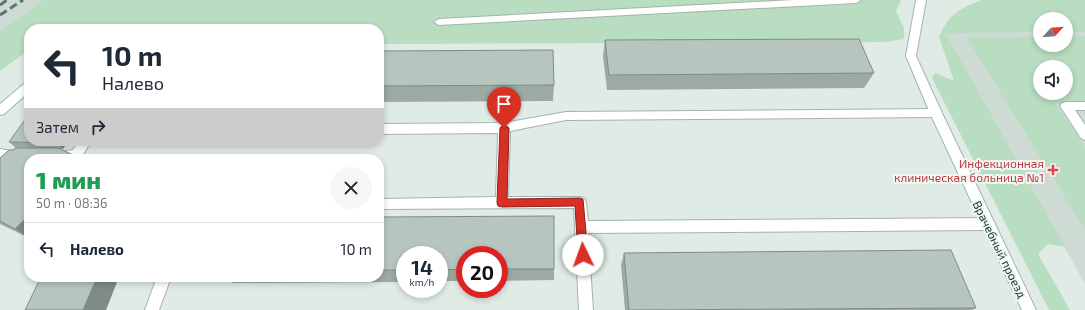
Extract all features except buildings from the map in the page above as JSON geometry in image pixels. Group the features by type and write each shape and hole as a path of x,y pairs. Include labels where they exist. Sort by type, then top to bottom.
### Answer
{"street":[{"path":"438,22 856,0"},
{"name":"Врачебный проезд","path":"921,0 911,56 936,114 1029,310"},
{"path":"0,111 24,90"},
{"path":"1085,106 1066,106 1085,135"},
{"path":"384,129 504,128 566,116 936,114"},
{"path":"502,203 504,128"},
{"path":"0,154 24,156"},
{"path":"384,204 580,202 586,310"},
{"path":"582,227 988,224"},
{"path":"152,310 162,282"}],"shaded area":[{"path":"0,0 43,0 0,31"},
{"name":"Инфекционная клиническая больница №1","path":"1033,32 1033,52 1073,52 1073,32 1085,32 1085,284 945,34"}],"green space":[{"path":"43,0 901,0 896,11 904,28 904,39 885,42 384,44 384,24 24,24 24,54 0,71 0,31"},
{"path":"981,0 1085,0 1085,32 1073,32 1073,12 1033,12 1033,32 946,34 1065,247 1048,244 1038,254 1070,310 1049,310 932,78 935,73 954,81 939,37 951,18 967,6"},
{"path":"1085,36 1085,102 1055,103 1085,147 1085,230 967,38 1033,37 1033,52 1073,52 1073,37"}],"railway":[{"path":"0,5 7,0"},
{"path":"0,15 23,0"}],"place":[{"name":"Инфекционная клиническая больница №1","path":"1053,170"}],"route":[{"path":"504,128 502,203 580,202 583,255"}]}
